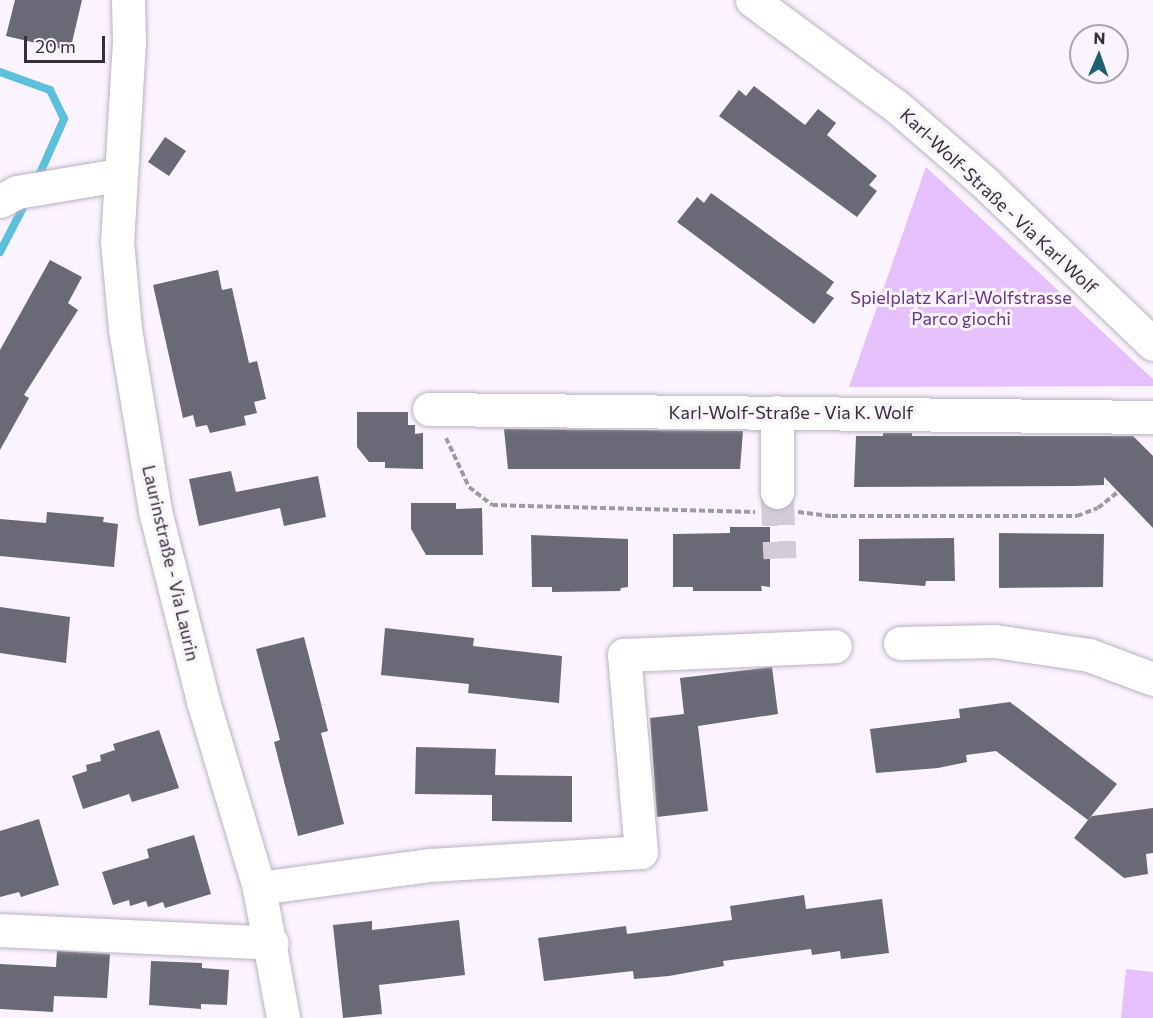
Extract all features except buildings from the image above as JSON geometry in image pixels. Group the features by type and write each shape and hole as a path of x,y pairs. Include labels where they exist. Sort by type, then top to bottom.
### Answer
{"street":[{"name":"Laurinstraße - Via Laurin","path":"128,0 129,41 119,175 120,285 155,510 203,701 259,888 272,943 283,1018"},
{"name":"Karl-Wolf-Straße - Via Karl Wolf","path":"752,0 896,106 984,182 1153,344"},
{"path":"9,196 49,185 119,175"},
{"name":"Karl-Wolf-Straße - Via K. Wolf","path":"429,409 1153,417"},
{"path":"777,412 777,492"},
{"path":"900,643 1006,642 1089,654 1153,679"},
{"path":"259,888 430,865 641,852 624,655 835,646"},
{"path":"0,930 272,943"}],"green space":[{"name":"Spielplatz Karl-Wolfstrasse Parco giochi","path":"926,167 1153,379 1153,386 849,387"},
{"path":"1126,969 1153,972 1153,1018 1121,1018"}],"waterway":[{"path":"0,72 50,90 64,119 37,180"},
{"path":"0,252 27,200"}],"tunnel":[{"path":"777,492 780,558"}]}
